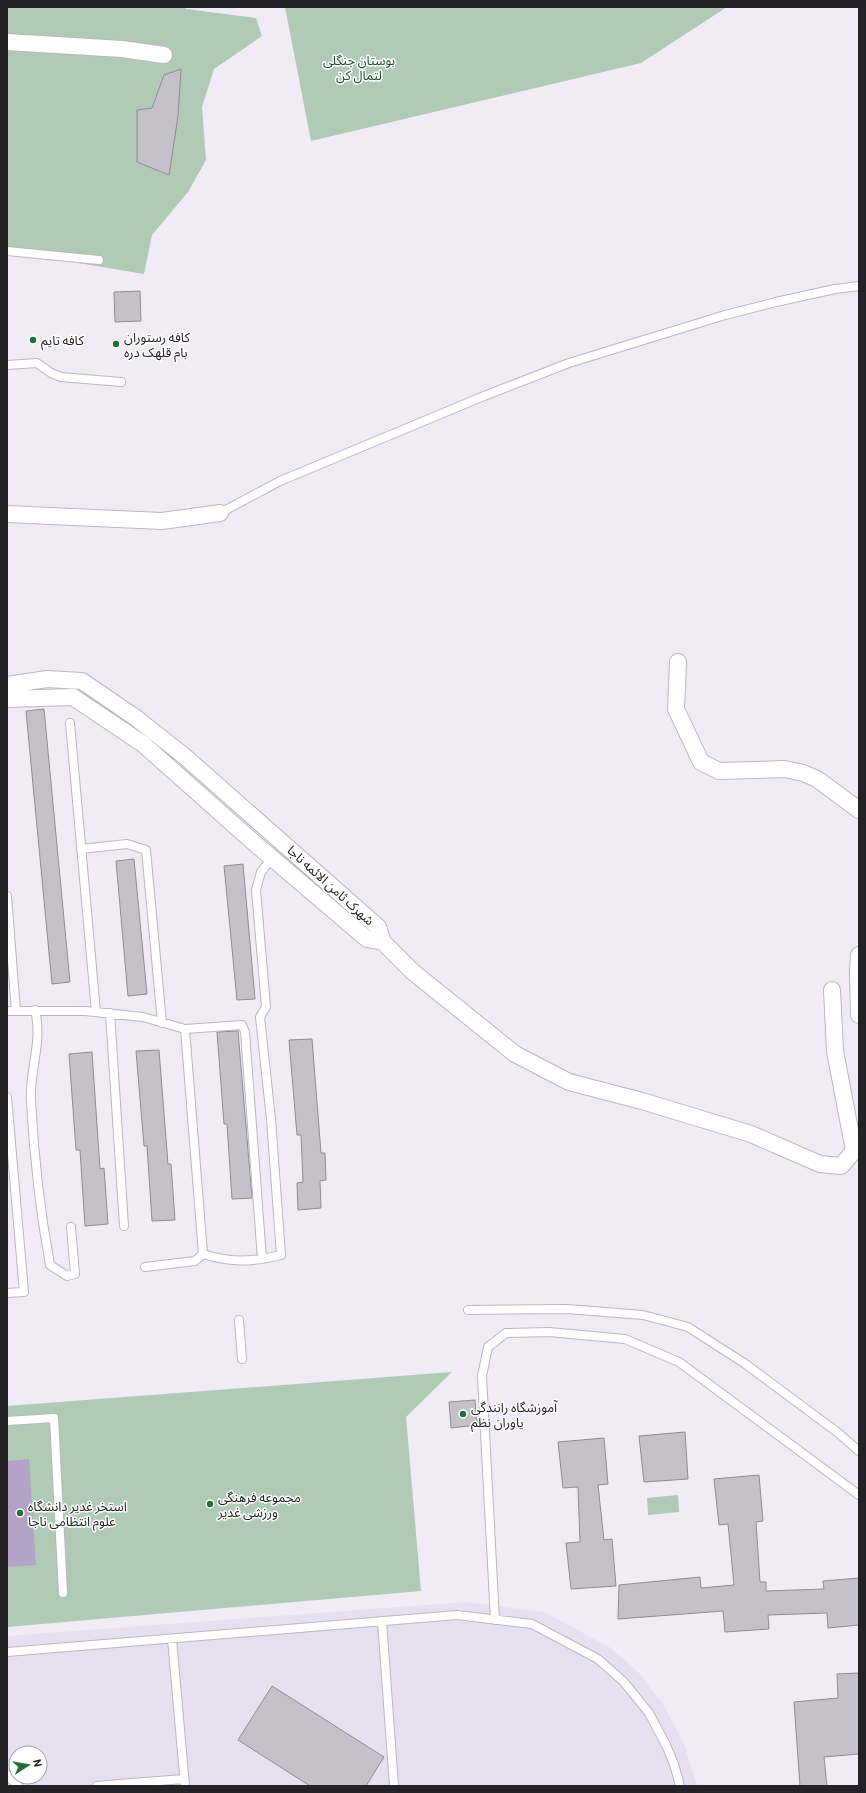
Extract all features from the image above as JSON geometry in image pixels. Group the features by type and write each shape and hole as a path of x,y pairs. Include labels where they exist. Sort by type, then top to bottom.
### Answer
{"street":[{"path":"7,42 122,49 164,54"},
{"path":"7,514 162,521 220,513"},
{"path":"678,662 676,709 701,762 719,771 785,770 803,772 817,779 859,810"},
{"name":"شهرک ثامن الائمه ناجا","path":"47,679 82,681 145,725 183,755 378,927 383,942 367,939 272,858 143,744 73,697 7,693 47,679"},
{"path":"134,738 145,725"},
{"path":"272,858 284,843"},
{"path":"383,942 413,972 515,1054 569,1082 642,1101 751,1134 820,1164 841,1166 854,1151 835,1051 832,990"},
{"path":"859,955 859,1015"}],"lane":[{"path":"7,250 99,260"},
{"path":"220,513 280,481 484,396 569,363 776,302 835,289 859,286"},
{"path":"7,365 37,363 51,373 61,377 121,382"},
{"path":"70,723 96,1012"},
{"path":"81,849 127,844 146,850 162,1023"},
{"path":"203,1254 222,1260 245,1261 281,1255 271,1119 260,1017 266,1007 256,890 260,872 272,858"},
{"path":"7,896 16,1011"},
{"path":"7,1011 35,1010 110,1013 144,1017 185,1029 242,1026 245,1032 262,1259"},
{"path":"35,1010 38,1024 31,1099 43,1225 50,1265 67,1276 75,1274 71,1227"},
{"path":"110,1013 124,1226"},
{"path":"185,1029 203,1254"},
{"path":"7,1097 24,1292 7,1293"},
{"path":"145,1267 195,1260 203,1254"},
{"path":"468,1310 566,1309 636,1314 688,1327 744,1363 837,1432 859,1451"},
{"path":"239,1320 242,1359"},
{"path":"495,1620 482,1376 488,1347 506,1333 549,1332 625,1339 679,1362 859,1495"},
{"path":"7,1421 54,1418 63,1593"},
{"path":"7,1652 457,1615 532,1624 598,1659 624,1682 649,1713 663,1739 674,1764 680,1786"},
{"path":"382,1621 394,1786"},
{"path":"97,1786 184,1783 172,1638"},
{"path":"7,1775 18,1786"}],"shaded area":[{"name":"استخر غدیر دانشگاه علوم انتظامی ناجا","path":"29,1459 36,1565 7,1567 7,1461"},
{"path":"466,1602 544,1612 611,1648 639,1673 664,1706 684,1744 697,1786 7,1786 7,1636"}],"green space":[{"path":"7,7 184,7 186,9 256,18 262,36 214,69 202,107 206,160 188,192 152,235 144,274 7,251"},
{"name":"بوستان جنگلی لتمال کن","path":"285,7 727,7 641,63 311,141"},
{"name":"مجموعه فرهنگی ورزشی غدیر","path":"452,1372 406,1417 421,1591 7,1627 7,1406"},
{"path":"678,1495 679,1512 648,1515 647,1498"}],"building":[{"path":"181,69 178,116 169,175 137,162 137,110 152,108 164,75"},
{"path":"140,291 141,321 115,322 114,292"},
{"path":"44,709 70,982 52,984 26,711"},
{"path":"134,859 147,994 128,996 116,861"},
{"path":"243,864 255,999 237,1000 224,866"},
{"path":"238,1031 252,1198 232,1199 227,1124 224,1124 217,1032"},
{"path":"312,1039 321,1153 325,1153 326,1180 320,1181 321,1208 298,1210 297,1183 303,1182 301,1135 297,1135 289,1040"},
{"path":"159,1050 168,1164 171,1164 175,1220 152,1221 147,1146 144,1146 136,1051"},
{"path":"92,1052 100,1169 104,1168 108,1224 85,1226 80,1150 76,1150 69,1054"},
{"name":"آموزشگاه رانندگی یاوران نظم","path":"475,1400 477,1425 451,1428 449,1402"},
{"path":"685,1432 688,1479 644,1482 639,1436"},
{"path":"604,1438 608,1484 598,1485 604,1540 612,1539 616,1586 571,1589 566,1543 580,1542 578,1487 563,1488 558,1442"},
{"path":"759,1475 763,1521 756,1522 760,1582 766,1582 766,1591 824,1589 823,1581 859,1578 859,1625 828,1628 827,1613 768,1615 769,1629 725,1632 723,1611 618,1619 619,1585 700,1577 701,1588 734,1585 728,1524 719,1525 714,1479"},
{"path":"859,1673 859,1754 824,1757 827,1786 800,1786 794,1702 838,1698 837,1674"},
{"path":"272,1686 384,1757 366,1786 310,1786 238,1740"}],"place":[{"name":"کافه تایم","path":"33,340"},
{"name":"کافه رستوران بام قلهک دره","path":"116,344"},
{"name":"آموزشگاه رانندگی یاوران نظم","path":"463,1414"},
{"name":"مجموعه فرهنگی ورزشی غدیر","path":"210,1504"},
{"name":"استخر غدیر دانشگاه علوم انتظامی ناجا","path":"20,1513"}]}
